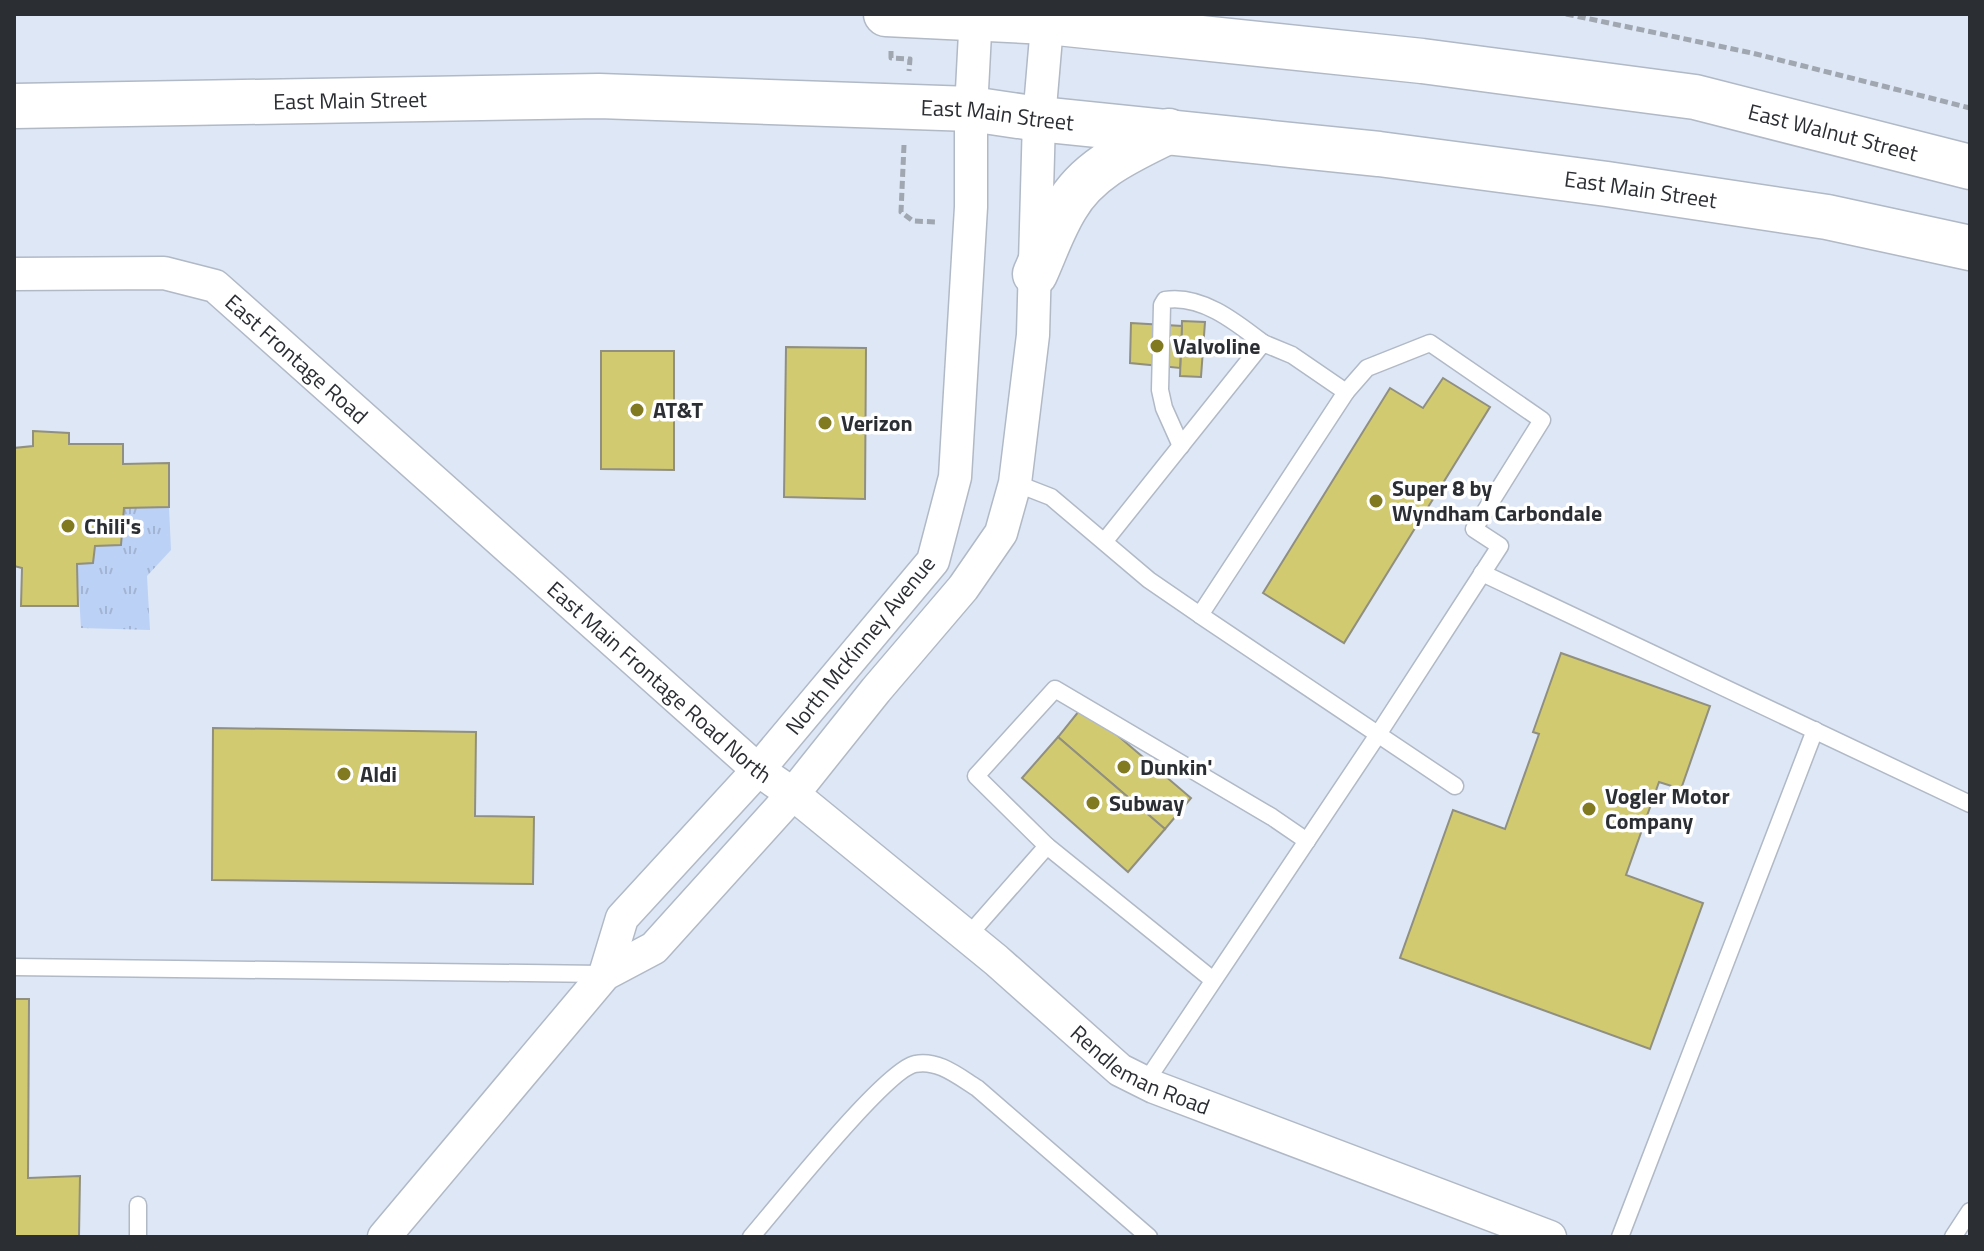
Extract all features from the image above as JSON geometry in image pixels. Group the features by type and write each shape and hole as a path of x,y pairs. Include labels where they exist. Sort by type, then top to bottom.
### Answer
{"highway":[{"path":"886,14 1048,18 1233,42"},
{"path":"1180,14 1233,42"},
{"name":"East Walnut Street","path":"1233,42 1422,61 1695,97 1970,167"},
{"name":"East Main Street","path":"14,106 599,96 971,109 1039,119 1379,154 1607,184 1827,217 1970,248"},
{"path":"1035,274 1067,205 1090,178 1120,155 1169,131"}],"street":[{"name":"North McKinney Avenue","path":"605,974 622,918 758,770 933,561 955,477 971,207 971,109 976,16"},
{"name":"North McKinney Avenue","path":"384,1237 605,974 654,948 793,794 963,588 1001,533 1015,483 1033,335 1039,119 1048,18"},
{"name":"East Frontage Road","path":"14,274 164,273 215,286 529,567"},
{"name":"East Main Frontage Road North","path":"529,567 758,770 793,794"},
{"name":"Rendleman Road","path":"793,794 967,937 1120,1070 1145,1083 1550,1237"}],"lane":[{"path":"1181,446 1164,408 1160,390 1162,305 1165,300 1172,298 1212,308 1263,343 1292,355 1346,392"},
{"path":"1104,542 1263,343"},
{"path":"1145,1083 1500,546 1474,529 1542,420 1430,343 1367,368 1346,392 1200,615"},
{"path":"1015,483 1051,497 1149,580 1455,786"},
{"path":"1482,573 1970,804"},
{"path":"1213,980 1047,846 976,776 1055,689 1272,817 1307,841"},
{"path":"1620,1237 1815,730"},
{"path":"967,937 1047,846"},
{"path":"14,967 605,974"},
{"path":"751,1237 870,1099 895,1075 915,1064 933,1064 977,1088 1149,1237"},
{"path":"138,1205 138,1237"},
{"path":"1953,1237 1970,1211"}],"path":[{"path":"1566,14 1752,53 1970,108"},
{"path":"902,177 901,212 913,221 931,222"}],"green space":[{"path":"169,507 171,550 147,576 150,630 81,628 77,564 95,546 121,545 124,508"}],"building":[{"path":"1182,321 1205,322 1201,377 1180,376"},
{"path":"1131,323 1182,326 1180,368 1130,363"},
{"name":"Verizon","path":"786,347 866,348 865,499 784,497"},
{"name":"AT&T","path":"601,351 674,351 674,470 601,469"},
{"name":"Super 8 by Wyndham Carbondale","path":"1443,378 1490,407 1344,643 1263,593 1390,388 1423,408"},
{"name":"Chili's","path":"33,431 69,433 69,444 123,444 123,464 169,463 169,507 124,508 121,545 95,546 93,563 77,564 78,606 21,606 22,568 14,566 14,448 33,446"},
{"path":"1561,653 1710,706 1681,789 1659,782 1626,875 1703,903 1650,1049 1400,958 1453,810 1505,829 1539,734 1533,732"},
{"name":"Dunkin'","path":"1083,706 1191,798 1165,829 1058,737"},
{"name":"Aldi","path":"213,728 476,732 475,816 534,817 533,884 212,880"},
{"name":"Subway","path":"1058,737 1165,829 1128,872 1022,778"},
{"path":"14,999 29,999 28,1178 80,1176 79,1237 14,1237"}],"place":[{"name":"Valvoline","path":"1157,346"},
{"name":"AT&T","path":"637,410"},
{"name":"Verizon","path":"825,423"},
{"name":"Super 8 by Wyndham Carbondale","path":"1376,501"},
{"name":"Chili's","path":"68,526"},
{"name":"Dunkin'","path":"1124,767"},
{"name":"Aldi","path":"344,774"},
{"name":"Subway","path":"1093,803"},
{"name":"Vogler Motor Company","path":"1589,809"}]}
